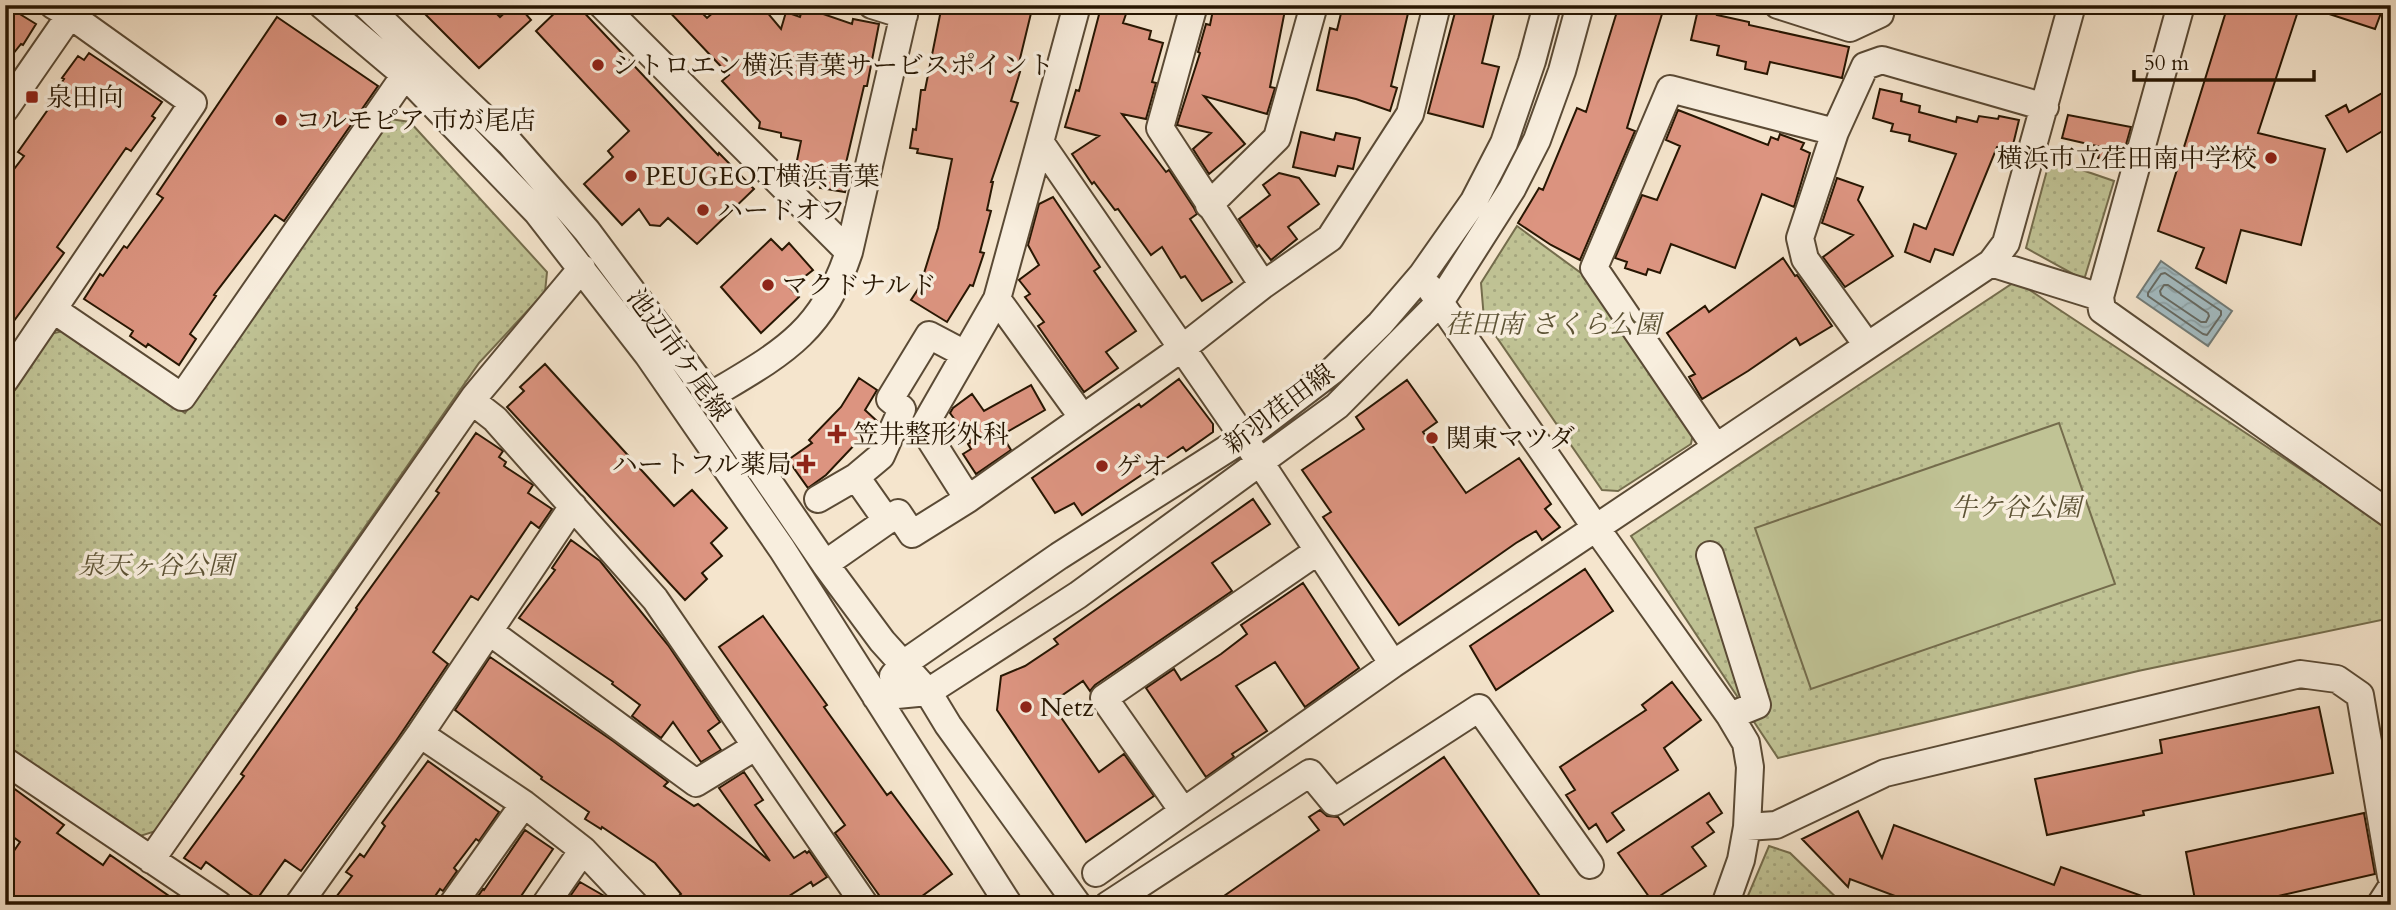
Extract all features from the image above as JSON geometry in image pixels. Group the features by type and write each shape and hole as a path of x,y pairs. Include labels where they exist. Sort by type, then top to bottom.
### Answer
{"street":[{"name":"池辺市ケ尾線","path":"322,5 405,75 537,212 582,268 648,355 789,560 1009,905"},
{"name":"池辺市ケ尾線","path":"366,5 509,142 587,231 710,396 825,564 882,641 928,692 947,725 1078,905"},
{"path":"602,5 849,252"},
{"path":"710,396 767,363 795,342 816,318 840,278 849,252 905,10 872,5"},
{"path":"968,499 923,428 996,299 1077,5"},
{"path":"1194,5 1160,128 1263,285"},
{"path":"1209,205 1277,138 1314,5"},
{"path":"825,564 898,513 912,534 968,499 1182,348 1263,285 1330,238 1409,114 1437,5"},
{"name":"新羽荏田線","path":"876,697 902,664 1059,556 1244,438 1332,370 1380,324 1422,275 1474,201 1504,143 1532,61 1547,5"},
{"name":"新羽荏田線","path":"928,692 1078,595 1337,407 1440,302 1511,189 1537,140 1562,71 1580,5"},
{"path":"1778,5 1850,28 1880,14 1882,5"},
{"path":"1096,873 1393,664 1991,263 2006,243 2072,5"},
{"path":"2181,5 2100,297 2102,310 2391,515"},
{"path":"5,109 67,9 193,103 5,380"},
{"path":"1867,345 1805,259 1800,238 1835,132 1865,66 1882,60 2045,107"},
{"path":"54,310 182,397 405,75"},
{"path":"1716,446 1594,268 1670,89 1835,132"},
{"path":"1040,142 1244,438 1393,664"},
{"path":"1991,263 2100,297"},
{"path":"150,860 472,401 582,268"},
{"path":"1422,275 1596,528 1730,716 1746,743 1749,767 1747,827 1741,860 1725,905"},
{"path":"996,299 1083,418"},
{"path":"818,499 856,477 881,456 902,410 890,399 929,335 965,354"},
{"path":"472,401 495,419 655,599 865,905"},
{"path":"856,477 887,521"},
{"path":"298,905 420,734 573,506"},
{"path":"1183,811 1104,698 1318,551"},
{"path":"1710,555 1757,705 1730,716"},
{"path":"490,632 696,783 755,747"},
{"path":"1747,827 1776,825 1885,773 2300,674 2337,679 2360,695 2391,876"},
{"path":"876,697 928,692"},
{"path":"1108,905 1310,773 1334,802 1479,708 1590,864"},
{"path":"420,734 524,804 583,850 635,905"},
{"path":"5,761 219,905"},
{"path":"452,905 524,804"},
{"path":"545,905 583,850"},
{"path":"2380,905 2391,888"}],"green space":[{"name":"泉天ヶ谷公園","path":"390,119 410,122 547,272 545,292 479,363 156,831 137,837 5,746 5,399 50,334 63,331 185,413"},
{"path":"2050,159 2114,181 2084,280 2026,248"},
{"name":"荏田南 さくら公園","path":"1517,226 1585,276 1693,433 1691,444 1618,491 1602,490 1484,319 1481,283"},
{"name":"牛ケ谷公園","path":"2016,281 2391,529 2391,618 2138,671 1778,758 1631,536"},
{"path":"2059,423 2115,584 1811,689 1755,528"},
{"path":"1769,846 1790,853 1844,905 1744,905"}],"water":[{"path":"2161,261 2232,311 2208,346 2137,297"}],"building":[{"path":"5,5 36,24 23,45 21,44 5,64"},
{"path":"416,5 488,5 500,17 513,5 518,5 531,20 479,68"},
{"path":"563,5 577,5 718,155 719,153 754,189 697,244 668,218 660,226 650,225 639,209 622,225 584,184 613,157 608,151 629,131 536,31"},
{"path":"663,5 694,5 707,18 722,5 761,5 781,29 786,12 800,17 803,7 852,24 853,19 879,24 867,86 864,86 846,163 851,164 845,192 820,188 821,181 794,175 801,141 759,128 760,122 722,81 729,75"},
{"path":"942,5 1033,5 1017,71 1020,72 1011,101 1018,103 991,182 987,210 991,211 980,252 984,253 973,286 970,285 947,322 911,300 920,286 938,228 952,159 917,153 918,149 910,148"},
{"path":"1214,5 1286,5 1270,87 1275,88 1267,114 1204,96 1245,144 1209,174 1193,149 1211,133 1177,125"},
{"path":"1343,5 1394,5 1409,9 1391,86 1397,88 1390,111 1356,99 1317,90 1330,28 1337,30"},
{"path":"1457,5 1496,5 1482,63 1499,67 1483,127 1428,113"},
{"path":"1619,5 1633,5 1662,14 1627,128 1635,131 1580,260 1518,223 1539,188 1543,190 1577,108 1586,112"},
{"path":"1699,5 1719,10 1717,15 1749,22 1749,25 1849,47 1842,78 1770,62 1767,74 1745,69 1746,62 1717,55 1719,46 1691,40"},
{"path":"2228,5 2300,5 2258,133 2325,149 2301,245 2241,230 2226,283 2196,268 2204,248 2158,231"},
{"path":"2315,5 2384,5 2375,29 2314,9"},
{"path":"1101,7 1126,14 1123,23 1151,31 1149,39 1163,43 1152,82 1156,83 1146,119 1122,114 1166,172 1169,170 1194,208 1197,214 1190,219 1232,282 1202,301 1185,276 1181,278 1162,247 1151,255 1118,209 1115,210 1094,182 1092,184 1072,154 1099,136 1065,127 1076,90 1079,91"},
{"path":"277,17 378,86 284,221 275,215 214,295 216,296 190,334 196,339 179,365 148,344 146,347 130,336 133,331 84,299 100,274 103,276 124,246 127,248 163,198 157,194"},
{"path":"89,53 162,102 152,116 155,118 131,151 126,148 57,247 64,253 5,333 5,181 24,156 18,152 49,108 46,106 64,79 62,78 78,56 84,60"},
{"path":"2391,88 2391,126 2347,152 2326,116 2346,105 2349,112"},
{"path":"1880,89 1902,94 1901,101 1920,106 1919,112 1956,122 1957,117 1977,122 1979,116 2019,120 2012,149 1997,147 1953,255 1935,249 1930,262 1905,252 1914,224 1926,229 1956,154 1909,141 1910,135 1891,131 1893,124 1873,118"},
{"path":"1678,110 1768,145 1771,137 1778,140 1780,134 1804,143 1801,149 1810,153 1794,207 1762,194 1735,268 1671,244 1660,273 1648,269 1646,275 1625,268 1627,262 1615,258 1642,195 1657,200 1680,146 1666,140"},
{"path":"2068,115 2131,127 2120,166 2098,158 2101,147 2062,138"},
{"path":"1301,132 1334,140 1336,133 1360,138 1353,169 1338,166 1335,176 1293,167"},
{"path":"1279,173 1299,178 1319,204 1288,227 1297,239 1271,260 1259,245 1257,247 1239,219 1270,195 1263,185"},
{"path":"1837,178 1863,187 1858,200 1893,256 1845,287 1823,257 1853,235 1822,223"},
{"path":"1053,197 1100,267 1094,271 1136,331 1106,352 1118,368 1084,392 1038,326 1044,322 1025,297 1030,294 1019,280 1039,265 1028,245 1039,204"},
{"path":"771,239 782,250 789,243 813,270 790,288 799,297 761,333 721,287"},
{"path":"1783,258 1832,326 1800,345 1796,338 1702,399 1689,377 1695,374 1667,333 1705,306 1709,312"},
{"path":"545,364 674,506 692,490 727,528 711,543 722,556 702,573 707,579 685,600 507,407 524,391 520,387"},
{"path":"859,378 877,390 865,410 877,421 826,475 808,488 788,460 812,443 809,440 841,407"},
{"name":"ゲオ","path":"1179,379 1213,424 1213,432 1186,451 1183,447 1082,515 1074,503 1055,513 1032,478"},
{"path":"1407,380 1437,422 1423,432 1466,493 1519,458 1551,504 1545,509 1560,527 1542,540 1536,531 1516,543 1399,625 1323,517 1331,512 1302,470 1364,429 1356,417"},
{"path":"1031,385 1045,410 1002,435 1011,450 976,474 963,454 971,449 968,444 971,442 950,413 953,408 972,394 984,411"},
{"path":"476,433 503,451 499,457 506,462 504,466 533,485 528,493 552,509 539,528 531,522 478,600 471,596 433,652 448,664 396,741 301,871 285,860 257,899 206,862 201,869 184,858 244,776 241,774 439,493 436,491"},
{"path":"1253,499 1270,524 1212,563 1232,591 1090,691 1083,681 1051,703 1099,772 1124,754 1154,796 1086,842 997,710 1001,676 1025,666 1058,644 1054,639"},
{"path":"571,540 600,561 668,645 720,722 708,731 721,750 701,762 673,722 661,738 632,716 640,705 612,684 613,682 519,618 555,570 552,568"},
{"path":"1585,569 1613,611 1496,690 1470,646"},
{"path":"1303,583 1359,668 1305,707 1275,662 1236,686 1267,731 1232,754 1234,757 1206,777 1146,688 1174,669 1181,680 1221,654 1247,634 1241,625"},
{"path":"763,616 887,795 891,792 952,874 910,905 886,905 835,833 845,825 719,647"},
{"path":"490,657 613,741 668,782 664,786 694,806 698,804 770,861 719,788 744,772 763,800 755,805 794,858 809,851 827,877 813,886 811,882 775,905 669,905 681,894 655,863 602,827 601,829 585,819 589,812 541,779 542,777 455,710"},
{"path":"1672,682 1701,720 1664,748 1678,770 1612,813 1624,830 1607,842 1596,824 1589,829 1566,795 1575,790 1560,767 1646,710 1642,705"},
{"path":"2319,707 2333,773 2143,811 2144,815 2047,835 2035,779 2162,753 2160,740"},
{"path":"1444,757 1546,905 1211,905 1319,830 1309,817 1320,810 1327,816 1338,817 1344,825"},
{"path":"428,761 499,812 479,841 476,839 454,868 457,871 443,891 440,889 429,905 330,905 352,876 346,872 360,854 364,857 385,826 382,823"},
{"path":"5,782 64,825 57,833 103,865 110,855 182,905 5,905 5,864 20,842 5,831"},
{"path":"1709,793 1722,813 1707,823 1714,832 1692,847 1706,866 1652,901 1618,853"},
{"path":"1858,811 1882,858 1894,825 2054,885 2061,867 2159,902 2158,905 1919,905 1850,879 1848,887 1802,839"},
{"path":"2364,813 2375,874 2239,905 2196,905 2186,852"},
{"path":"525,830 553,849 515,905 472,905 484,890"},
{"path":"580,882 606,897 613,905 564,905"}],"place":[{"name":"シトロエン横浜青葉サービスポイント","path":"598,65"},
{"name":"泉田向","path":"32,97"},
{"name":"コルモピア 市が尾店","path":"281,120"},
{"name":"横浜市立荏田南中学校","path":"2271,158"},
{"name":"PEUGEOT横浜青葉","path":"631,176"},
{"name":"ハードオフ","path":"703,210"},
{"name":"マクドナルド","path":"768,285"},
{"name":"笠井整形外科","path":"837,434"},
{"name":"関東マツダ","path":"1432,438"},
{"name":"ハートフル薬局","path":"806,464"},
{"name":"ゲオ","path":"1102,466"},
{"name":"Netz","path":"1026,707"}]}
